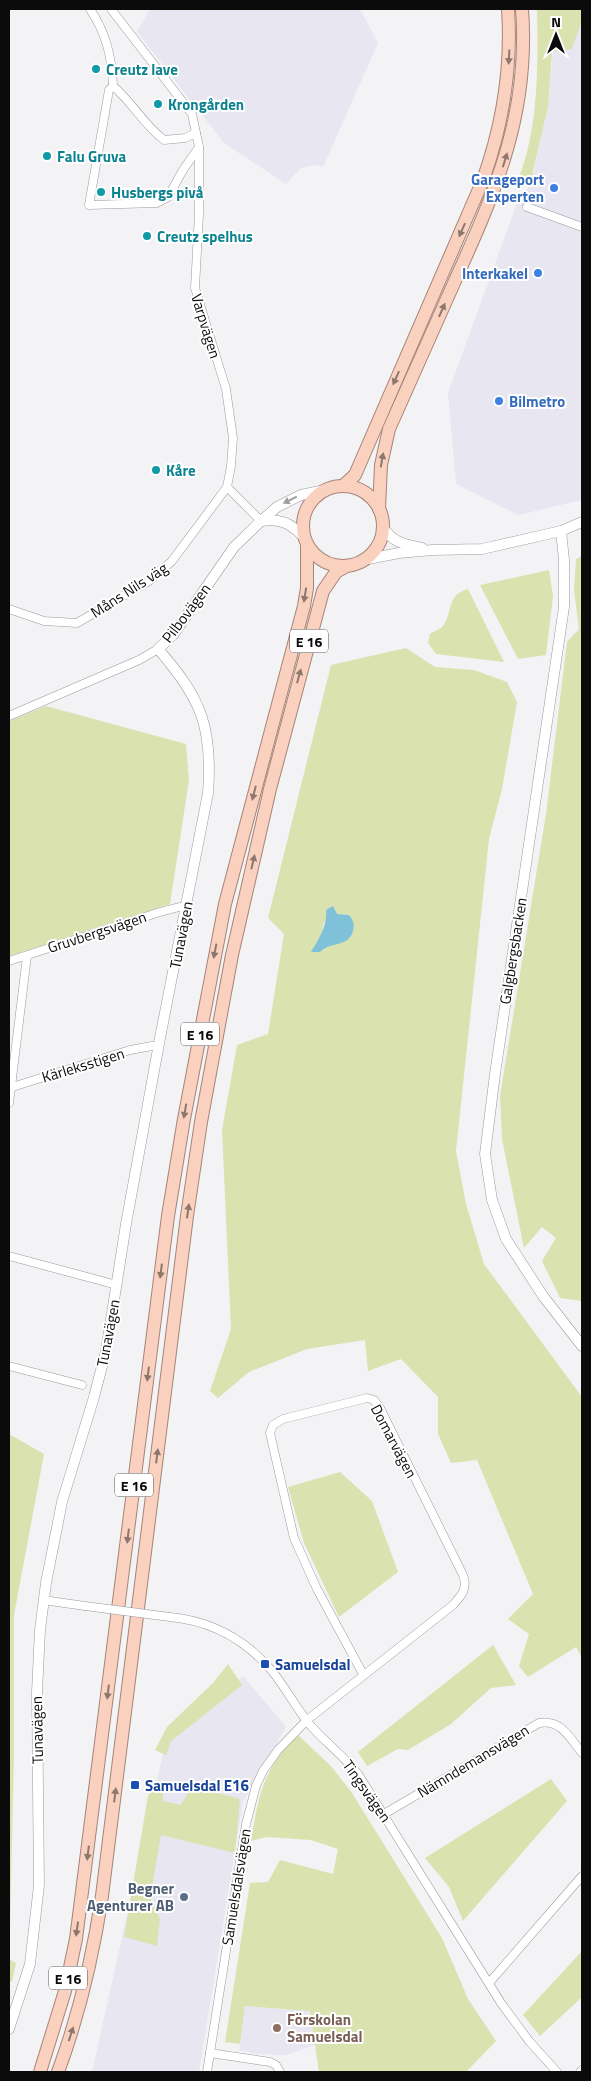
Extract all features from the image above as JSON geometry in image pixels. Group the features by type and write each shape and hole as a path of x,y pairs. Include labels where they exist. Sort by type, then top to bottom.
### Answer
{"highway":[{"path":"342,486 355,475 483,180 499,130 504,104 510,51 508,9"},
{"path":"368,559 379,544 382,526 379,508 381,464 389,429 486,212 505,160 514,124 521,79 523,52 522,9"},
{"path":"325,490 342,486 354,488 372,497 379,508"},
{"name":"E 16","path":"40,2072 65,1991 76,1939 168,1216 184,1119 225,904 304,606 307,588 305,541 302,528 306,510 314,498 325,490"},
{"path":"305,541 321,560 345,567"},
{"name":"E 16","path":"58,2072 82,1995 100,1913 187,1216 201,1122 232,955 276,764 317,611 329,580 336,572 368,559"}],"street":[{"path":"90,9 99,22 109,47 113,86 153,132 164,140 185,138 196,133"},
{"name":"Varpvägen","path":"111,9 192,114 199,147 199,214 195,288 226,389 233,438 227,487"},
{"path":"113,86 109,90 89,205 157,203 168,197 199,147"},
{"path":"527,207 582,227"},
{"path":"227,487 261,521 272,519 282,521 293,526 305,541"},
{"name":"Måns Nils väg","path":"9,609 44,621 77,623 105,608 148,581 172,561 227,487"},
{"name":"Pilbovägen","path":"9,716 132,664 158,649 173,635 234,547 261,521 277,506 301,495 325,490"},
{"path":"368,559 399,552 482,549 561,531 582,522"},
{"path":"382,526 389,537 396,542 433,550"},
{"name":"Galgbergsbacken","path":"561,531 564,560 564,608 495,1074 485,1154 494,1208 506,1239 543,1296 582,1346"},
{"name":"Tunavägen","path":"9,2030 30,1964 39,1885 37,1692 44,1600 56,1528 69,1475 101,1370 159,1046 208,793 211,760 207,734 199,708 179,674 158,649"},
{"name":"Gruvbergsvägen","path":"9,961 187,905"},
{"path":"9,1103 27,956"},
{"name":"Kärleksstigen","path":"10,1087 130,1050 159,1046"},
{"path":"9,1256 117,1285"},
{"path":"9,1366 82,1385"},
{"name":"Domarvägen","path":"306,1720 453,1605 461,1597 465,1584 463,1574 380,1408 374,1400 367,1398 283,1420 273,1425 270,1433 294,1538 317,1589 363,1674"},
{"name":"Tingsvägen","path":"44,1600 170,1617 207,1624 232,1635 254,1652 272,1672 306,1720 348,1761 384,1814 512,2018 557,2072"},
{"name":"Samuelsdalsvägen","path":"208,2072 251,1802 260,1778 270,1760 306,1720"},
{"name":"Nämndemansvägen","path":"384,1814 539,1723 558,1724 582,1753"},
{"path":"489,1983 582,1876"},
{"path":"210,2053 270,2062 276,2065 280,2072"}],"shaded area":[{"path":"150,9 360,9 378,43 323,167 315,165 301,168 286,184 224,143 137,32"},
{"path":"582,9 582,500 518,515 456,484 448,393 521,192 530,187 548,106 553,52"},
{"path":"243,1676 286,1727 243,1802 199,2072 92,2072 166,1740"},
{"name":"Förskolan Samuelsdal","path":"245,2006 310,2011 315,2045 286,2055 256,2054 239,2050"}],"green space":[{"path":"537,9 582,9 582,20 572,49 552,52 548,107 529,188 522,182 520,175 531,135 534,114 537,72"},
{"path":"582,556 582,1301 560,1298 542,1261 556,1238 542,1227 524,1248 502,1139 500,1096 546,814 567,642 579,629 574,590 576,559"},
{"path":"549,570 553,596 546,655 518,659 480,585"},
{"path":"468,589 504,662 436,654 428,643 430,634 443,626 453,599 456,595"},
{"path":"406,648 435,667 474,670 507,682 517,702 502,789 489,839 456,1151 466,1204 484,1264 582,1397 582,1658 576,1647 528,1677 519,1666 529,1634 508,1619 533,1594 477,1460 451,1463 438,1434 438,1397 401,1359 368,1371 365,1340 307,1349 249,1372 218,1398 210,1391 231,1329 222,1130 237,1045 268,1034 284,934 268,918 331,665","holes":["336,914 349,915 354,925 352,933 339,941 321,946 316,945 326,920"]},
{"path":"46,706 186,744 189,780 170,904 9,956 9,721"},
{"path":"9,1434 44,1454 14,1615 14,1757 10,1929"},
{"path":"340,1472 372,1501 398,1572 339,1617 304,1543 288,1487"},
{"path":"493,1645 516,1685 491,1688 451,1724 408,1750 398,1749 367,1766 358,1752"},
{"path":"228,1664 242,1685 171,1741 166,1755 155,1750 167,1727 213,1683"},
{"path":"299,1736 331,1766 352,1793 442,1938 468,1999 496,2041 466,2072 319,2072 310,2011 245,2006 240,2044 225,2042 250,1883 268,1882 280,1860 333,1874 338,1849 311,1840 266,1837 251,1841 258,1803 270,1770 285,1748 293,1739"},
{"path":"551,1779 567,1801 463,1921 449,1887 425,1858"},
{"path":"158,1782 163,1784 163,1801 181,1805 192,1786 240,1799 235,1853 161,1835 150,1898 160,1919 157,1946 124,1937 148,1796"},
{"path":"582,1951 582,1997 540,2036 523,2015"},
{"path":"9,1959 16,1963 12,1982 9,1980"}],"water":[{"path":"333,906 337,914 349,915 352,919 354,926 351,936 347,940 329,946 320,952 311,952 324,927 326,910"}],"place":[{"name":"Creutz lave","path":"96,69"},
{"name":"Krongården","path":"158,104"},
{"name":"Falu Gruva","path":"47,156"},
{"name":"Garageport Experten","path":"554,188"},
{"name":"Husbergs pivå","path":"101,192"},
{"name":"Creutz spelhus","path":"147,236"},
{"name":"Interkakel","path":"538,273"},
{"name":"Bilmetro","path":"499,401"},
{"name":"Kåre","path":"156,470"},
{"name":"Samuelsdal","path":"265,1664"},
{"name":"Samuelsdal E16","path":"135,1785"},
{"name":"Begner Agenturer AB","path":"184,1897"},
{"name":"Förskolan Samuelsdal","path":"277,2028"}]}
